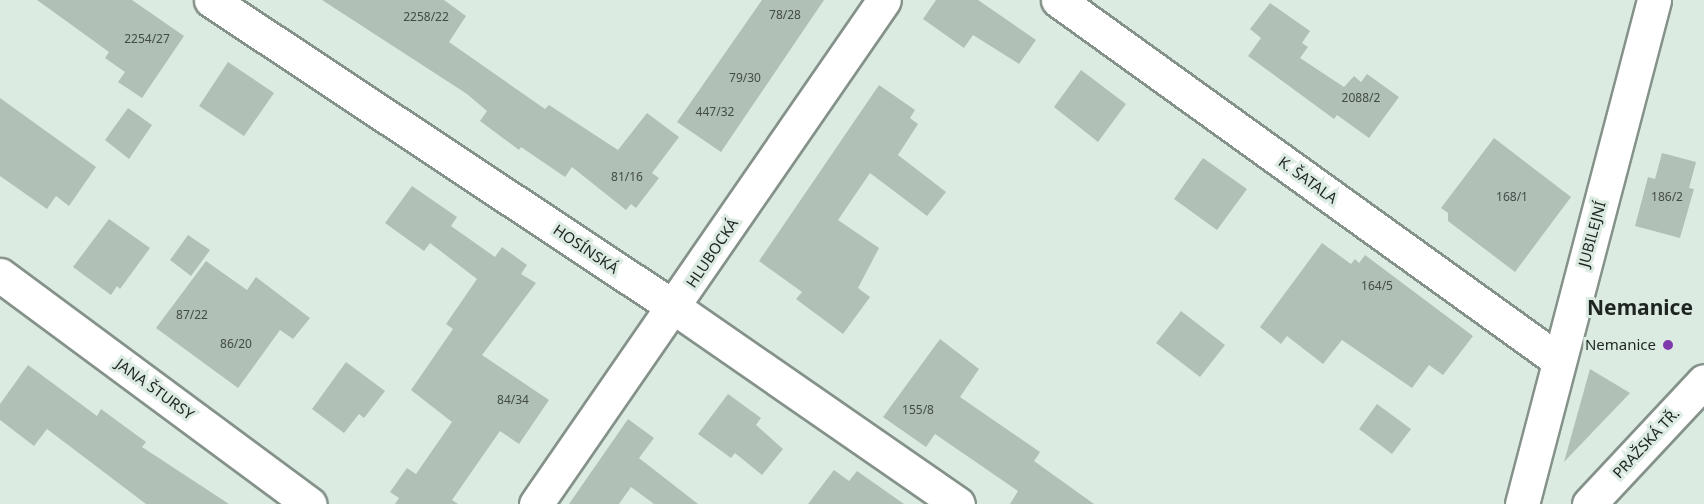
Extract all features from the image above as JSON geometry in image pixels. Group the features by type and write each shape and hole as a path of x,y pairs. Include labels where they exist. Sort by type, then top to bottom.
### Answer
{"street":[{"name":"HOSÍNSKÁ","path":"211,0 675,308 958,504"},
{"name":"HLUBOCKÁ","path":"536,504 675,308 884,0"},
{"name":"K. ŠATALA","path":"1058,0 1558,360"},
{"name":"JUBILEJNÍ","path":"1522,504 1654,0"},
{"name":"JANA ŠTURSY","path":"0,275 310,504"},
{"name":"PRAŽSKÁ TŘ.","path":"1589,504 1704,381"}],"building":[{"path":"37,0 132,0 184,36 142,98 118,82 125,72 105,58 109,52"},
{"path":"322,0 444,0 466,16 449,42 545,109 549,105 618,150 647,113 679,137 652,173 659,178 636,208 631,204 626,210 572,167 565,177 521,147 519,150 480,121 487,111 467,94"},
{"path":"762,0 824,0 721,152 677,122"},
{"path":"936,0 978,0 1036,40 1019,64 973,35 964,48 923,19"},
{"path":"1270,3 1310,31 1302,43 1308,47 1300,58 1344,87 1354,76 1361,82 1367,74 1399,97 1369,138 1337,115 1334,119 1248,56 1261,38 1250,29"},
{"path":"228,62 274,93 244,136 199,106"},
{"path":"1081,70 1126,104 1098,142 1054,107"},
{"path":"879,85 915,110 910,118 918,124 898,155 946,192 927,216 870,173 838,220 879,248 858,288 870,297 843,334 796,299 802,292 759,261"},
{"path":"0,98 96,167 69,206 56,196 47,209 0,176"},
{"path":"128,108 152,125 129,159 105,140"},
{"path":"1494,138 1571,197 1515,272 1448,221 1448,213 1441,208"},
{"path":"1662,153 1696,162 1689,188 1694,189 1680,238 1635,226 1648,177 1655,179"},
{"path":"1203,158 1247,189 1217,230 1174,199"},
{"path":"412,186 457,217 451,226 495,257 502,247 527,265 521,274 536,283 482,355 549,400 519,444 500,431 452,500 458,504 395,504 399,498 390,492 407,468 416,474 452,422 411,390 453,329 446,324 477,279 430,243 424,251 385,223"},
{"path":"109,219 150,248 120,289 117,286 111,295 73,267"},
{"path":"188,235 210,250 191,276 170,260"},
{"path":"1322,243 1351,264 1355,259 1359,263 1365,255 1473,336 1443,375 1429,365 1412,388 1342,340 1323,364 1287,336 1281,344 1260,327"},
{"path":"206,261 247,290 256,277 310,318 293,339 280,330 238,388 156,328"},
{"path":"1181,311 1225,345 1200,377 1156,343"},
{"path":"940,339 979,369 960,397 1040,452 1034,461 1094,504 1010,504 1018,491 935,434 926,447 883,417"},
{"path":"346,362 385,391 364,418 359,414 344,433 312,409"},
{"path":"28,365 97,416 101,409 146,442 142,447 229,504 146,504 47,429 34,446 0,420 0,404"},
{"path":"1590,369 1630,393 1564,462"},
{"path":"728,394 761,418 756,425 783,449 762,475 735,453 731,458 698,434"},
{"path":"1377,404 1411,429 1392,454 1359,429"},
{"path":"628,419 654,438 639,458 698,504 654,504 631,487 619,504 569,504"},
{"path":"834,470 849,481 857,471 904,504 808,504"}],"place":[{"name":"Nemanice","path":"1668,345"}],"district":[{"name":"Nemanice","path":"1640,307"}]}
